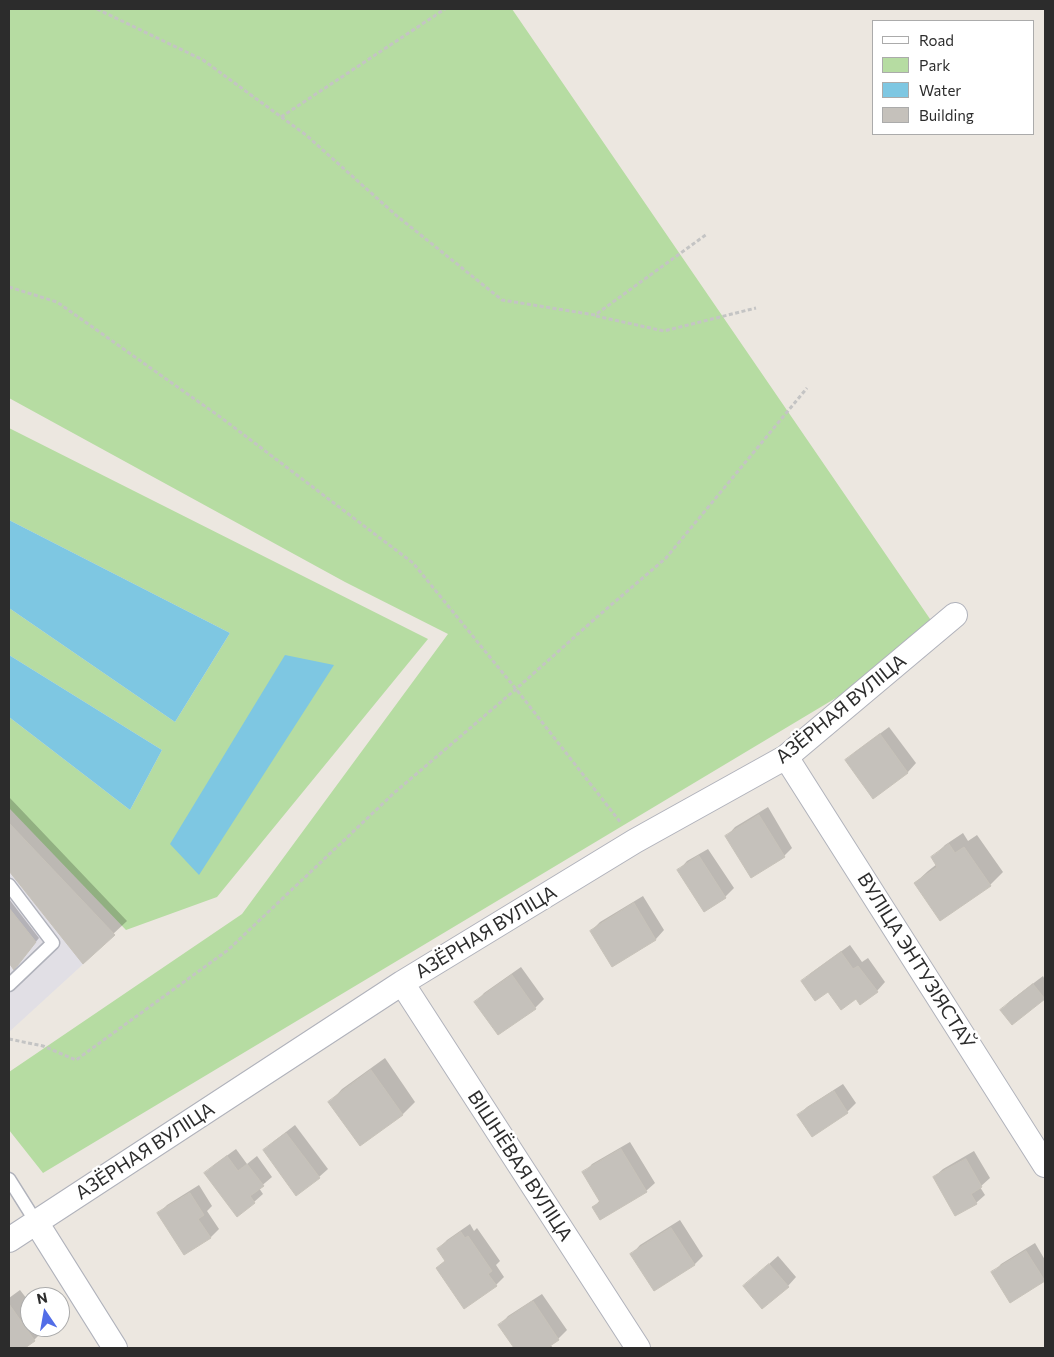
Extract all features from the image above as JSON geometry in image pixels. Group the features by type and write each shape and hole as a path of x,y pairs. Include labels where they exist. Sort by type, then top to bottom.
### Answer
{"street":[{"name":"АЗЁРНАЯ ВУЛІЦА","path":"9,1240 402,983 635,841 786,757 955,615"},
{"name":"ВУЛІЦА ЭНТУЗІЯСТАЎ","path":"786,757 1045,1165"},
{"name":"ВІШНЁВАЯ ВУЛІЦА","path":"402,983 638,1348"},
{"path":"36,1222 115,1348"}],"lane":[{"path":"9,885 53,943 9,984"},
{"path":"9,1179 36,1222"}],"path":[{"path":"97,9 203,60 306,135 397,216 502,300 595,316 664,331 756,308"},
{"path":"281,117 445,9"},
{"path":"595,316 707,234"},
{"path":"9,287 57,302 223,419 413,563 516,689 635,841"},
{"path":"9,1039 43,1046 76,1060 228,950 394,793 666,558 807,388"}],"shaded area":[{"path":"9,823 115,935 9,1032"}],"green space":[{"path":"9,9 512,9 941,635 43,1173 9,1130 9,1072 242,914 448,634 345,582 9,398"},
{"path":"9,428 428,639 217,897 126,930 9,808 9,717 130,810 162,750 9,655 9,608 175,722 230,633 9,520"}],"water":[{"path":"9,520 230,633 175,722 9,608"},
{"path":"9,655 162,750 130,810 9,717"},
{"path":"285,655 334,665 199,875 170,844"}],"building":[{"path":"880,734 908,773 873,799 845,760"},
{"path":"759,815 785,857 751,878 725,836"},
{"path":"9,823 115,935 83,964 9,871"},
{"path":"949,844 955,853 964,847 991,886 940,921 914,883 937,867 931,857"},
{"path":"699,856 726,898 704,912 677,870"},
{"path":"634,903 656,940 612,967 590,931"},
{"path":"9,908 36,942 14,970 9,963"},
{"path":"841,952 853,969 858,966 878,992 860,1005 856,999 841,1010 828,992 815,1001 801,981"},
{"path":"512,975 536,1009 498,1035 474,1002"},
{"path":"1033,984 1045,999 1012,1025 1000,1010"},
{"path":"371,1070 403,1115 360,1146 328,1102"},
{"path":"834,1091 848,1113 812,1137 797,1115"},
{"path":"286,1133 320,1178 296,1196 263,1150"},
{"path":"621,1149 647,1192 600,1220 592,1207 600,1202 582,1172"},
{"path":"227,1156 238,1171 247,1164 264,1186 250,1196 255,1203 237,1217 204,1173"},
{"path":"966,1159 982,1187 971,1194 977,1204 955,1216 933,1177"},
{"path":"190,1193 204,1215 198,1219 211,1238 184,1255 157,1213"},
{"path":"671,1228 695,1265 654,1291 630,1254"},
{"path":"461,1232 465,1238 468,1236 492,1271 488,1274 497,1286 464,1309 436,1268 445,1261 437,1249"},
{"path":"1026,1251 1045,1281 1010,1303 991,1272"},
{"path":"769,1264 789,1287 762,1309 743,1286"},
{"path":"533,1301 559,1340 547,1348 514,1348 498,1325"},
{"path":"9,1304 20,1320 20,1337 32,1337 35,1341 25,1348 9,1348"}]}
